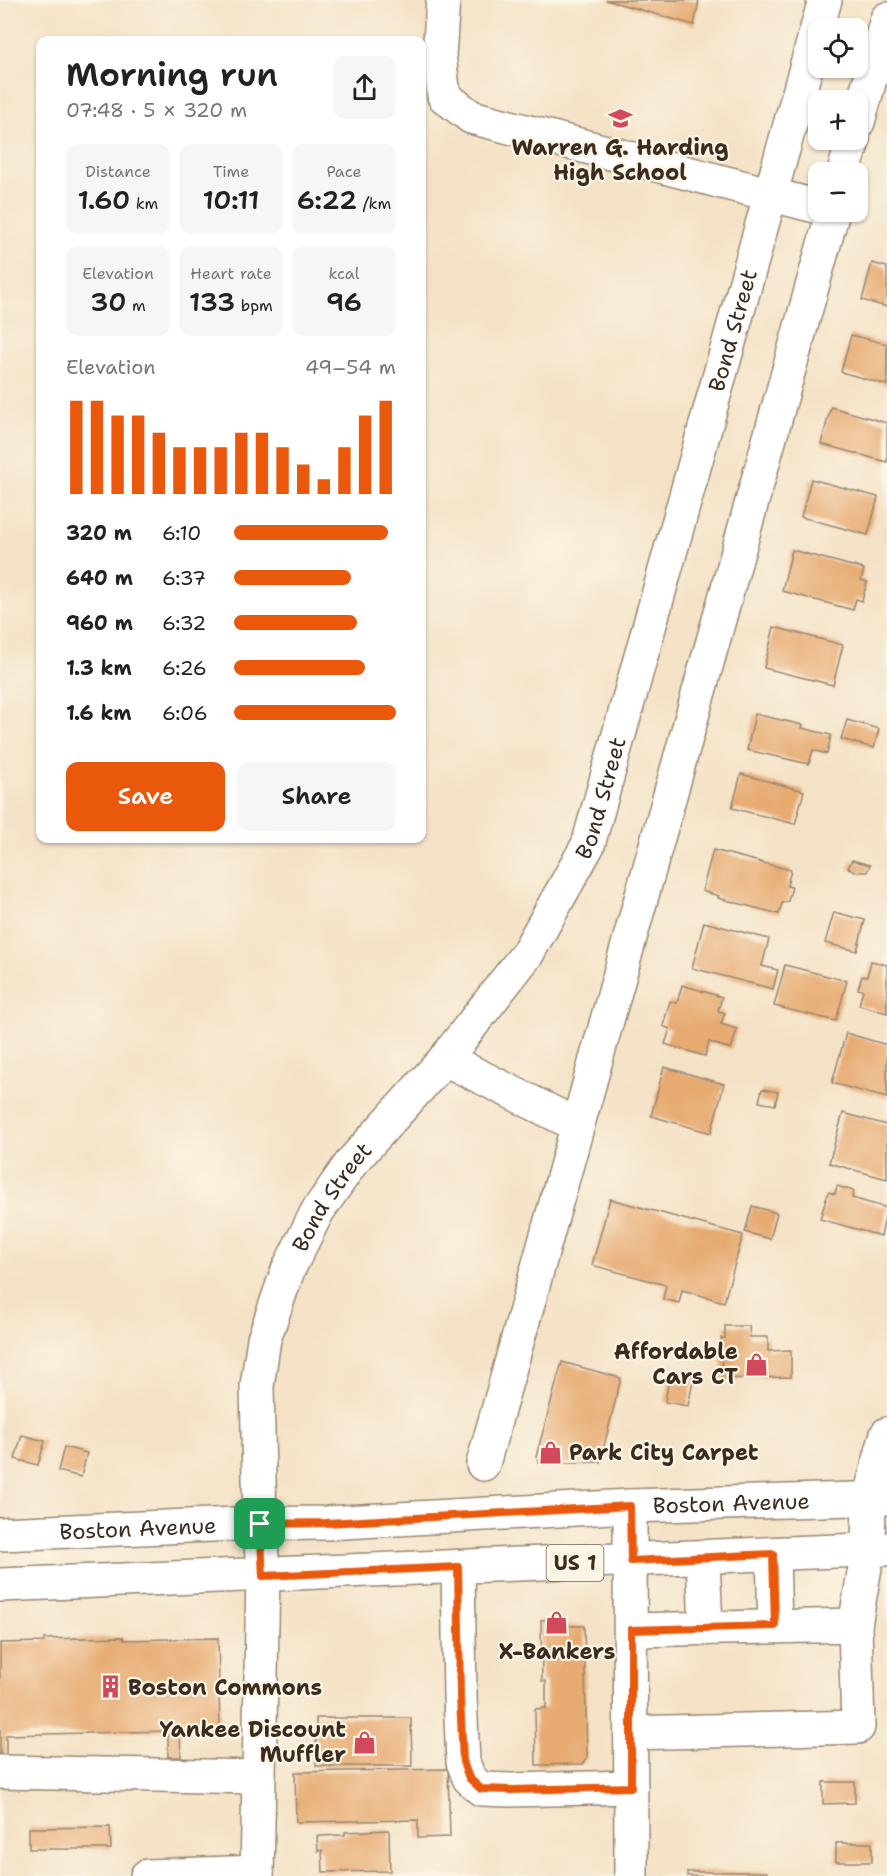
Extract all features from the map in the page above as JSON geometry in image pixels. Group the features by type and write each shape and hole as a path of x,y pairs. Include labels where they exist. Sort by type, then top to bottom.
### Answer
{"main road":[{"path":"443,0 439,55 444,96 471,117 808,204"},
{"name":"Bond Street","path":"257,1874 263,1576 257,1386 264,1339 288,1270 317,1212 352,1162 445,1059 527,954 588,845 825,0"},
{"path":"867,90 887,19"},
{"path":"483,1464 830,222"},
{"path":"445,1059 577,1125"},
{"path":"631,1733 858,1727 855,1625 877,1550 878,1498 887,1434"},
{"name":"Boston Avenue","path":"0,1534 326,1523 630,1506 878,1498"},
{"path":"630,1506 631,1876"},
{"path":"458,1516 460,1697 463,1762 469,1778 481,1789 631,1787"},
{"name":"US 1","path":"0,1586 877,1550"},
{"path":"773,1554 775,1626"},
{"path":"704,1558 705,1628"},
{"path":"631,1630 855,1625"},
{"path":"0,1772 259,1777"},
{"path":"147,1876 257,1874"}],"building":[{"path":"606,0 699,0 694,25"},
{"path":"872,263 887,267 887,307 862,300"},
{"path":"851,335 887,344 887,385 841,372"},
{"path":"831,407 887,423 887,462 821,444"},
{"path":"811,479 878,497 868,535 801,517"},
{"path":"792,550 864,569 861,580 867,582 862,601 856,599 853,610 782,591"},
{"path":"774,627 843,645 833,685 764,668"},
{"path":"755,714 803,725 802,728 831,735 827,754 813,750 809,764 747,750"},
{"path":"847,720 879,729 874,748 841,739"},
{"path":"741,774 804,791 795,824 732,808"},
{"path":"713,850 791,870 787,886 792,887 788,901 782,903 779,914 718,898 719,896 702,891"},
{"path":"852,860 870,865 867,872 857,872 848,868"},
{"path":"834,912 865,920 857,951 825,943"},
{"path":"704,922 769,939 762,966 778,970 773,989 692,968"},
{"path":"871,961 887,965 887,1013 859,1005 863,990 858,989 862,976 867,977"},
{"path":"785,965 847,981 836,1021 774,1006"},
{"path":"682,985 722,997 718,1011 725,1013 721,1024 737,1029 731,1049 709,1042 705,1056 665,1044 670,1029 663,1026 670,1001 677,1003"},
{"path":"846,1033 887,1045 887,1098 832,1083"},
{"path":"664,1067 724,1084 711,1133 651,1116"},
{"path":"762,1089 778,1092 775,1105 759,1102"},
{"path":"843,1113 887,1125 887,1179 829,1163"},
{"path":"837,1186 854,1191 852,1198 887,1208 881,1236 820,1219 828,1192 835,1194"},
{"path":"610,1199 743,1235 724,1302 682,1290 679,1303 663,1299 666,1285 592,1265"},
{"path":"752,1206 777,1213 770,1239 745,1232"},
{"name":"Affordable Cars CT","path":"725,1326 749,1326 750,1337 768,1337 768,1351 791,1350 791,1377 722,1379 721,1338 725,1338"},
{"path":"562,1362 621,1378 600,1462 540,1464 536,1457"},
{"path":"670,1372 694,1377 688,1406 665,1402"},
{"path":"22,1435 45,1441 38,1465 15,1459"},
{"path":"64,1447 87,1453 81,1477 58,1471"},
{"path":"562,1619 562,1626 584,1626 587,1758 583,1764 536,1765 535,1709 546,1708 546,1681 542,1681 541,1620"},
{"name":"Boston Commons","path":"123,1637 124,1640 218,1638 220,1731 180,1732 181,1757 168,1757 168,1731 6,1735 6,1760 0,1760 0,1643 44,1642 44,1639"},
{"name":"Yankee Discount Muffler","path":"316,1718 411,1718 412,1766 316,1766"},
{"path":"448,1769 450,1837 418,1838 418,1820 296,1822 295,1772"},
{"path":"823,1782 855,1782 855,1803 823,1804"},
{"path":"110,1827 111,1849 29,1849 29,1828"},
{"path":"389,1830 390,1871 323,1872 322,1850 318,1851 317,1836"},
{"path":"836,1843 872,1843 872,1862 836,1862"},
{"path":"687,1872 767,1872 767,1876 687,1876"}],"place":[{"name":"Warren G. Harding High School","path":"620,118"},
{"name":"Affordable Cars CT","path":"756,1364"},
{"name":"Park City Carpet","path":"551,1452"},
{"name":"X-Bankers","path":"557,1622"},
{"name":"Boston Commons","path":"110,1687"},
{"name":"Yankee Discount Muffler","path":"364,1742"}],"route":[{"path":"630,1506 631,1561 773,1554 775,1626 631,1630 631,1787 481,1789 469,1778 463,1762 458,1567 263,1576 260,1524 326,1523 630,1506"}]}
